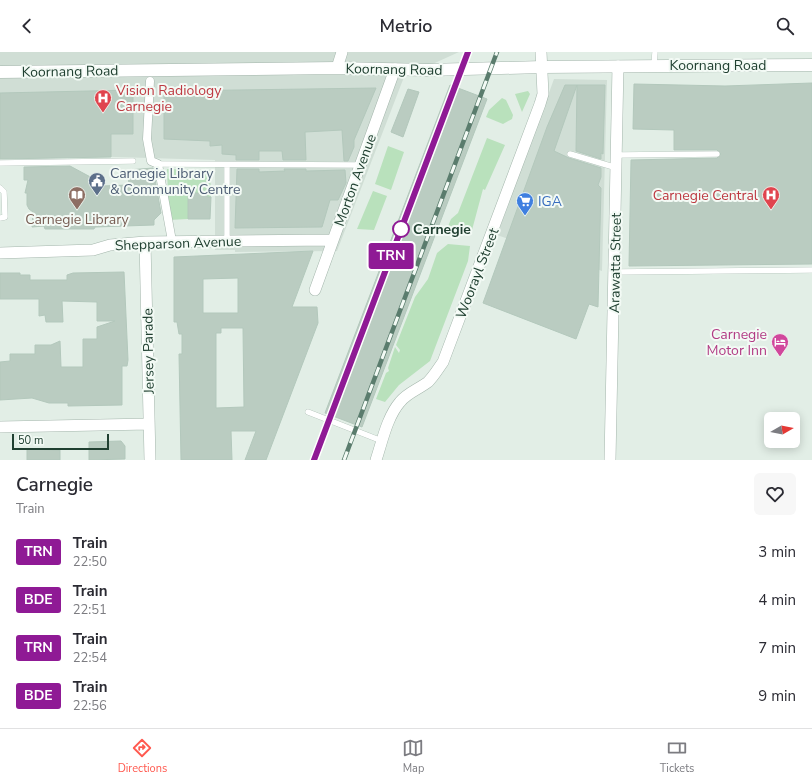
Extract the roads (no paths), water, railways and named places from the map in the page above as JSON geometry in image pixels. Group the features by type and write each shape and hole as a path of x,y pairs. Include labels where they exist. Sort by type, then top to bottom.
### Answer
{"street":[{"path":"336,68 342,52"},
{"name":"Woorayl Street","path":"376,460 382,441 399,402 427,382 435,374 443,362 540,104 543,94 541,52"},
{"name":"Koornang Road","path":"0,72 336,68 395,70 812,64"},
{"name":"Arawatta Street","path":"610,460 618,66"},
{"name":"Morton Avenue","path":"315,290 395,70"},
{"path":"150,82 147,139 151,161 158,164 172,241"},
{"name":"Shepparson Avenue","path":"0,253 93,250 110,245 145,242 333,240"},
{"name":"Jersey Parade","path":"145,242 150,460"},
{"path":"0,427 149,424"}],"lane":[{"path":"654,66 655,52"},
{"path":"570,154 617,168"},
{"path":"617,155 717,154"},
{"path":"0,163 133,161"},
{"path":"158,164 360,165"},
{"path":"227,165 227,241"},
{"path":"0,188 4,192 4,217 0,218"},
{"path":"615,272 812,270"},
{"path":"308,412 382,441"}],"railway":[{"path":"314,460 468,52"},
{"path":"344,460 497,52"}],"train":[{"name":"TRN","path":"314,460 468,52"}],"place":[{"name":"Vision Radiology Carnegie","path":"103,113"},
{"name":"Carnegie Library & Community Centre","path":"97,196"},
{"name":"Carnegie Library","path":"77,210"},
{"name":"Carnegie Central","path":"771,210"},
{"name":"IGA","path":"525,216"},
{"name":"Carnegie","path":"401,229"},
{"name":"Carnegie Motor Inn","path":"780,357"}]}
